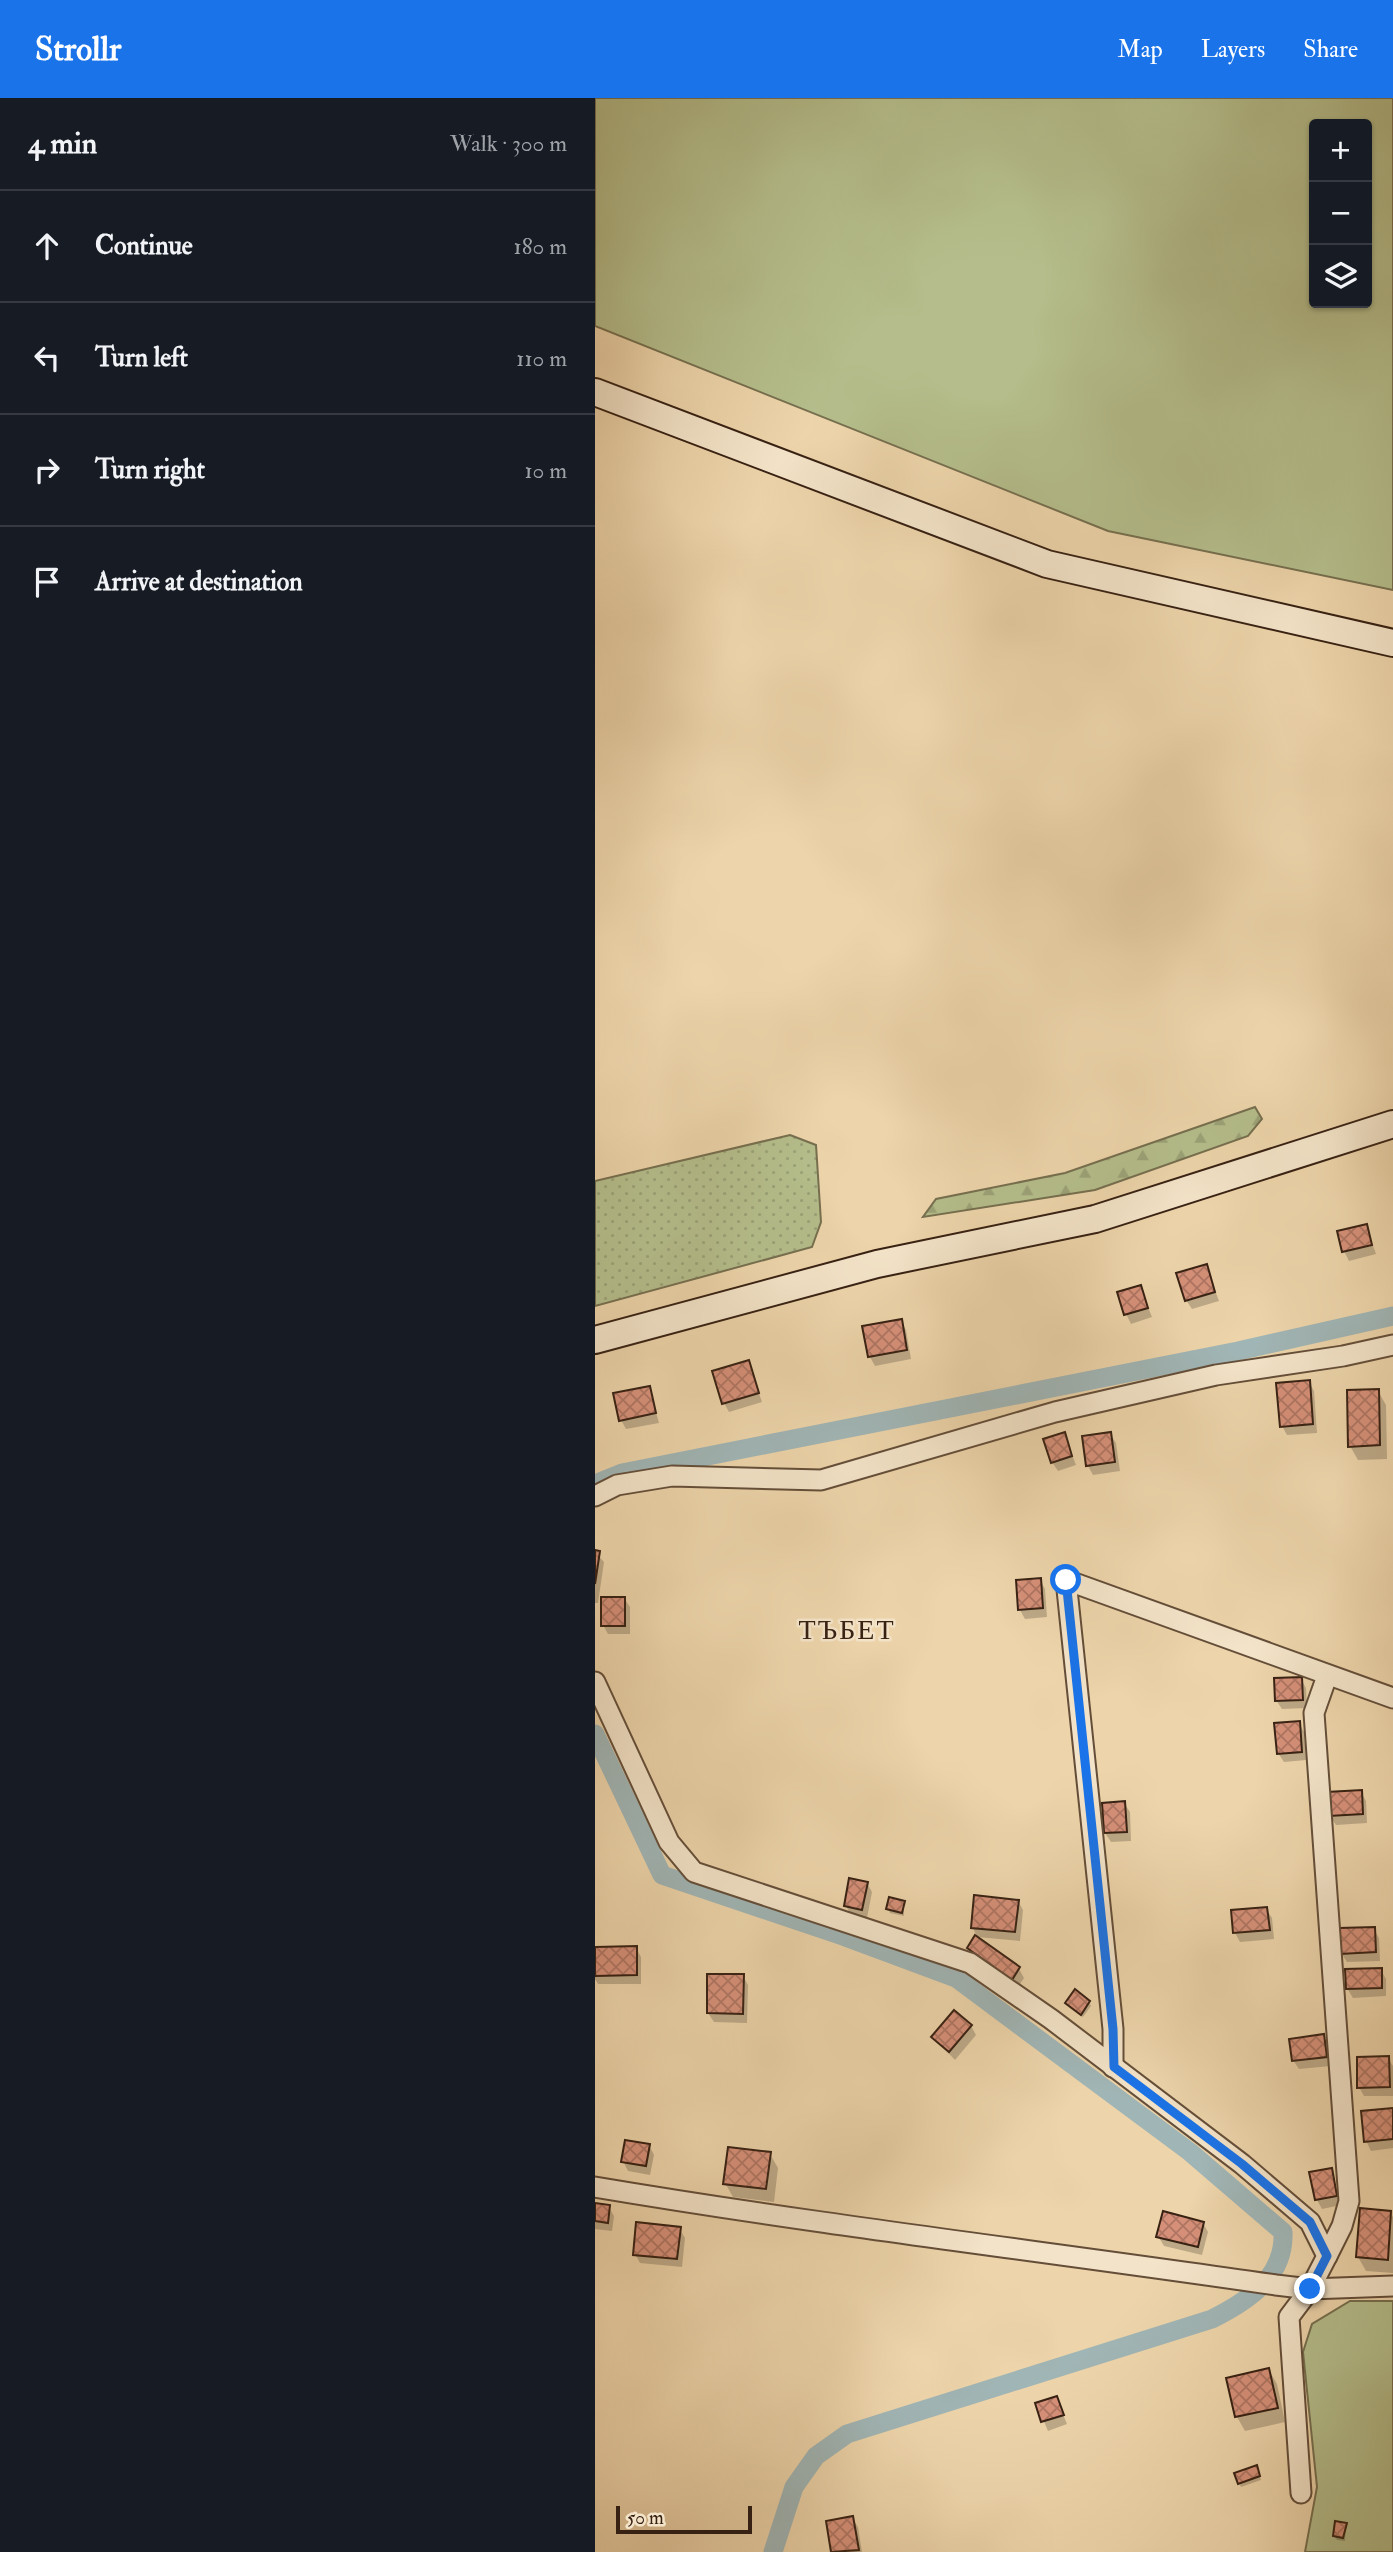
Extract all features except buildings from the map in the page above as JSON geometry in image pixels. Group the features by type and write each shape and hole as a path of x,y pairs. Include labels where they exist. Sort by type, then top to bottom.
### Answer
{"street":[{"path":"595,392 1047,564 1393,643"},
{"path":"595,1340 877,1264 1095,1219 1393,1124"},
{"path":"595,1496 617,1485 672,1476 821,1480 1055,1412 1216,1374 1343,1356 1393,1345"},
{"path":"1114,2067 1113,2029 1066,1580 1393,1698"},
{"path":"1301,2493 1289,2317 1310,2289 1327,2256 1342,2226 1349,2200 1314,1713 1327,1676"},
{"path":"595,1682 669,1842 694,1872 970,1964 1114,2067 1242,2164 1310,2222 1327,2256"},
{"path":"595,2187 780,2218 1023,2248 1310,2289 1393,2286"}],"green space":[{"path":"595,98 1393,98 1393,590 1108,531 595,326"},
{"path":"1255,1107 1262,1119 1248,1136 1095,1190 923,1217 936,1199 1065,1173"},
{"path":"790,1135 816,1145 821,1222 812,1247 595,1306 595,1181"},
{"path":"1350,2301 1393,2301 1393,2552 1305,2552 1317,2487 1303,2352 1312,2324"}],"waterway":[{"path":"595,1484 622,1473 1238,1351 1393,1316"},
{"path":"595,1734 662,1875 843,1936 956,1978 1190,2152 1283,2232 1282,2248 1271,2275 1262,2286 1239,2304 1212,2319 847,2434 816,2456 794,2487 773,2552"}],"district":[{"name":"ТЪБЕТ","path":"847,1630"}],"route":[{"path":"1066,1580 1113,2029 1114,2067 1242,2164 1310,2222 1327,2256 1310,2289"}]}
